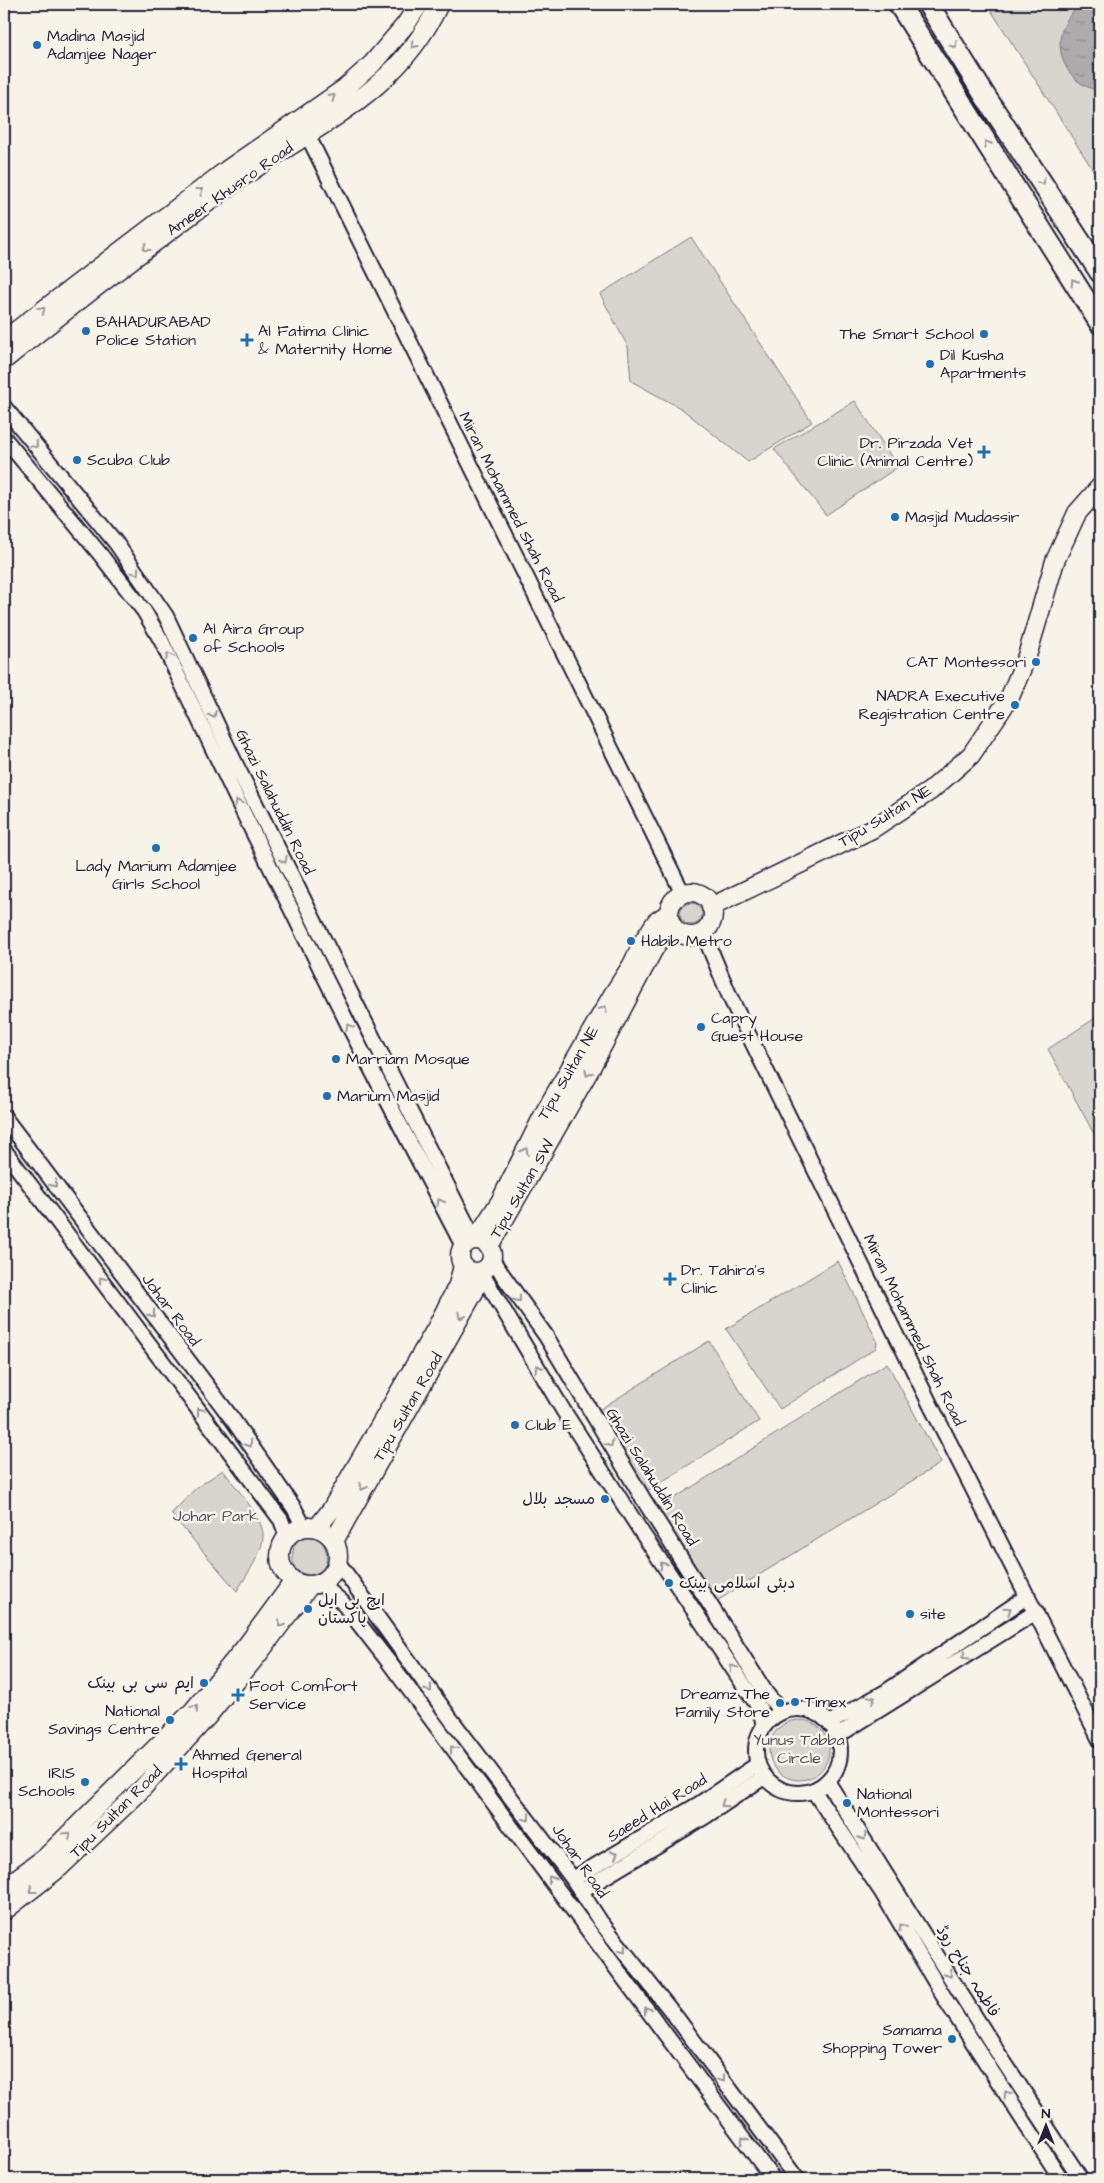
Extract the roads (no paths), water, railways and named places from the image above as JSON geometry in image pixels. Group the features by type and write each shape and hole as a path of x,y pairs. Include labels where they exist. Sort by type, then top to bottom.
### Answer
{"highway":[{"path":"899,4 1100,323"},
{"path":"928,4 985,96 1100,272"}],"main road":[{"name":"Ameer Khusro Road","path":"4,360 92,289 302,134 306,115 344,89 372,64 406,24 419,4"},
{"name":"Ameer Khusro Road","path":"4,340 227,170 302,134 358,102 384,79 421,37 439,4"},
{"name":"Tipu Sultan NE","path":"711,907 872,828 930,791 971,755 1010,697 1027,656 1055,561 1077,513 1100,487"},
{"path":"669,912 670,920 677,932 688,936 704,932 712,920 711,907 704,897 698,894 683,894"},
{"name":"Tipu Sultan NE","path":"479,1250 500,1202 546,1110 632,966 644,940 656,922 669,912 674,900 683,894"},
{"name":"Tipu Sultan SW","path":"479,1250 589,1070 650,954 661,937 677,932"},
{"name":"Tipu Sultan Road","path":"311,1528 331,1510 437,1327 458,1285 463,1266 472,1272 479,1250"},
{"name":"Tipu Sultan Road","path":"334,1541 474,1292 479,1250"},
{"path":"311,1528 324,1531 334,1541 338,1554 337,1561 334,1570 328,1578 308,1583 287,1576 280,1560 280,1551 287,1536 295,1530 311,1528"},
{"name":"Tipu Sultan Road","path":"4,1911 53,1863 137,1794 206,1718 259,1652 308,1583"},
{"name":"Tipu Sultan Road","path":"4,1888 53,1863"}],"street":[{"name":"Miran Mohammed Shah Road","path":"302,134 683,894"},
{"name":"Ghazi Salahuddin Road","path":"4,407 101,526 166,616 237,767 410,1107 479,1250 568,1418 642,1534 760,1709 764,1726"},
{"name":"Ghazi Salahuddin Road","path":"4,438 144,611 162,640 282,893 352,1032 479,1250 546,1336 650,1509 766,1693 781,1712"},
{"path":"87,539 101,526"},
{"name":"Miran Mohammed Shah Road","path":"704,932 730,997 930,1404 1100,1740"},
{"name":"Johar Road","path":"4,1117 233,1420 294,1508 311,1528"},
{"path":"4,1150 281,1520 287,1536"},
{"path":"23,1177 38,1164"},
{"name":"Johar Road","path":"337,1561 450,1718 577,1885 594,1925 773,2179"},
{"name":"Johar Road","path":"308,1583 342,1602 437,1728 594,1925 676,2018 797,2179"},
{"path":"829,1722 884,1693 1028,1596"},
{"path":"837,1736 1036,1612"},
{"path":"388,1661 400,1650"},
{"path":"794,1709 807,1710 819,1714 829,1722 837,1736 840,1755 838,1765 827,1781 813,1790 800,1793 774,1786 764,1777 758,1764 757,1739 764,1726 781,1712 794,1709"},
{"path":"437,1728 450,1718"},
{"name":"Saeed Hai Road","path":"577,1885 758,1764"},
{"name":"Saeed Hai Road","path":"577,1885 706,1816 764,1777"},
{"name":"فاطمہ جناح روڈ","path":"827,1781 998,2053 1081,2179"},
{"name":"فاطمہ جناح روڈ","path":"813,1790 881,1891 947,2002 1061,2179"}],"water":[{"path":"1083,4 1100,4 1100,91 1085,86 1074,77 1066,66 1061,53 1060,40 1064,26 1071,14"}],"place":[{"name":"Madina Masjid Adamjee Nager","path":"37,45"},
{"name":"BAHADURABAD Police Station","path":"86,331"},
{"name":"The Smart School","path":"984,334"},
{"name":"Al Fatima Clinic & Maternity Home","path":"247,340"},
{"name":"Dil Kusha Apartments","path":"930,364"},
{"name":"Dr. Pirzada Vet Clinic (Animal Centre)","path":"984,452"},
{"name":"Scuba Club","path":"77,460"},
{"name":"Masjid Mudassir","path":"895,517"},
{"name":"Al Aira Group of Schools","path":"193,638"},
{"name":"CAT Montessori","path":"1036,662"},
{"name":"NADRA Executive Registration Centre","path":"1015,705"},
{"name":"Lady Marium Adamjee Girls School","path":"156,848"},
{"name":"Habib Metro","path":"631,941"},
{"name":"Capry Guest House","path":"701,1027"},
{"name":"Marriam Mosque","path":"336,1059"},
{"name":"Marium Masjid","path":"327,1096"},
{"name":"Dr. Tahira's Clinic","path":"670,1279"},
{"name":"Club E","path":"515,1425"},
{"name":"مسجد بلال","path":"605,1499"},
{"name":"دبئی اسلامی بینک","path":"669,1583"},
{"name":"ایچ بی ایل پاکستان","path":"308,1609"},
{"name":"site","path":"910,1614"},
{"name":"ایم سی بی بینک","path":"204,1683"},
{"name":"Foot Comfort Service","path":"238,1695"},
{"name":"Timex","path":"795,1702"},
{"name":"Dreamz The Family Store","path":"780,1703"},
{"name":"National Savings Centre","path":"170,1720"},
{"name":"Ahmed General Hospital","path":"181,1764"},
{"name":"IRIS Schools","path":"85,1782"},
{"name":"National Montessori","path":"847,1803"},
{"name":"Samama Shopping Tower","path":"952,2039"}],"park label":[{"name":"Johar Park","path":"216,1516"},
{"name":"Yunus Tabba Circle","path":"799,1749"}]}
